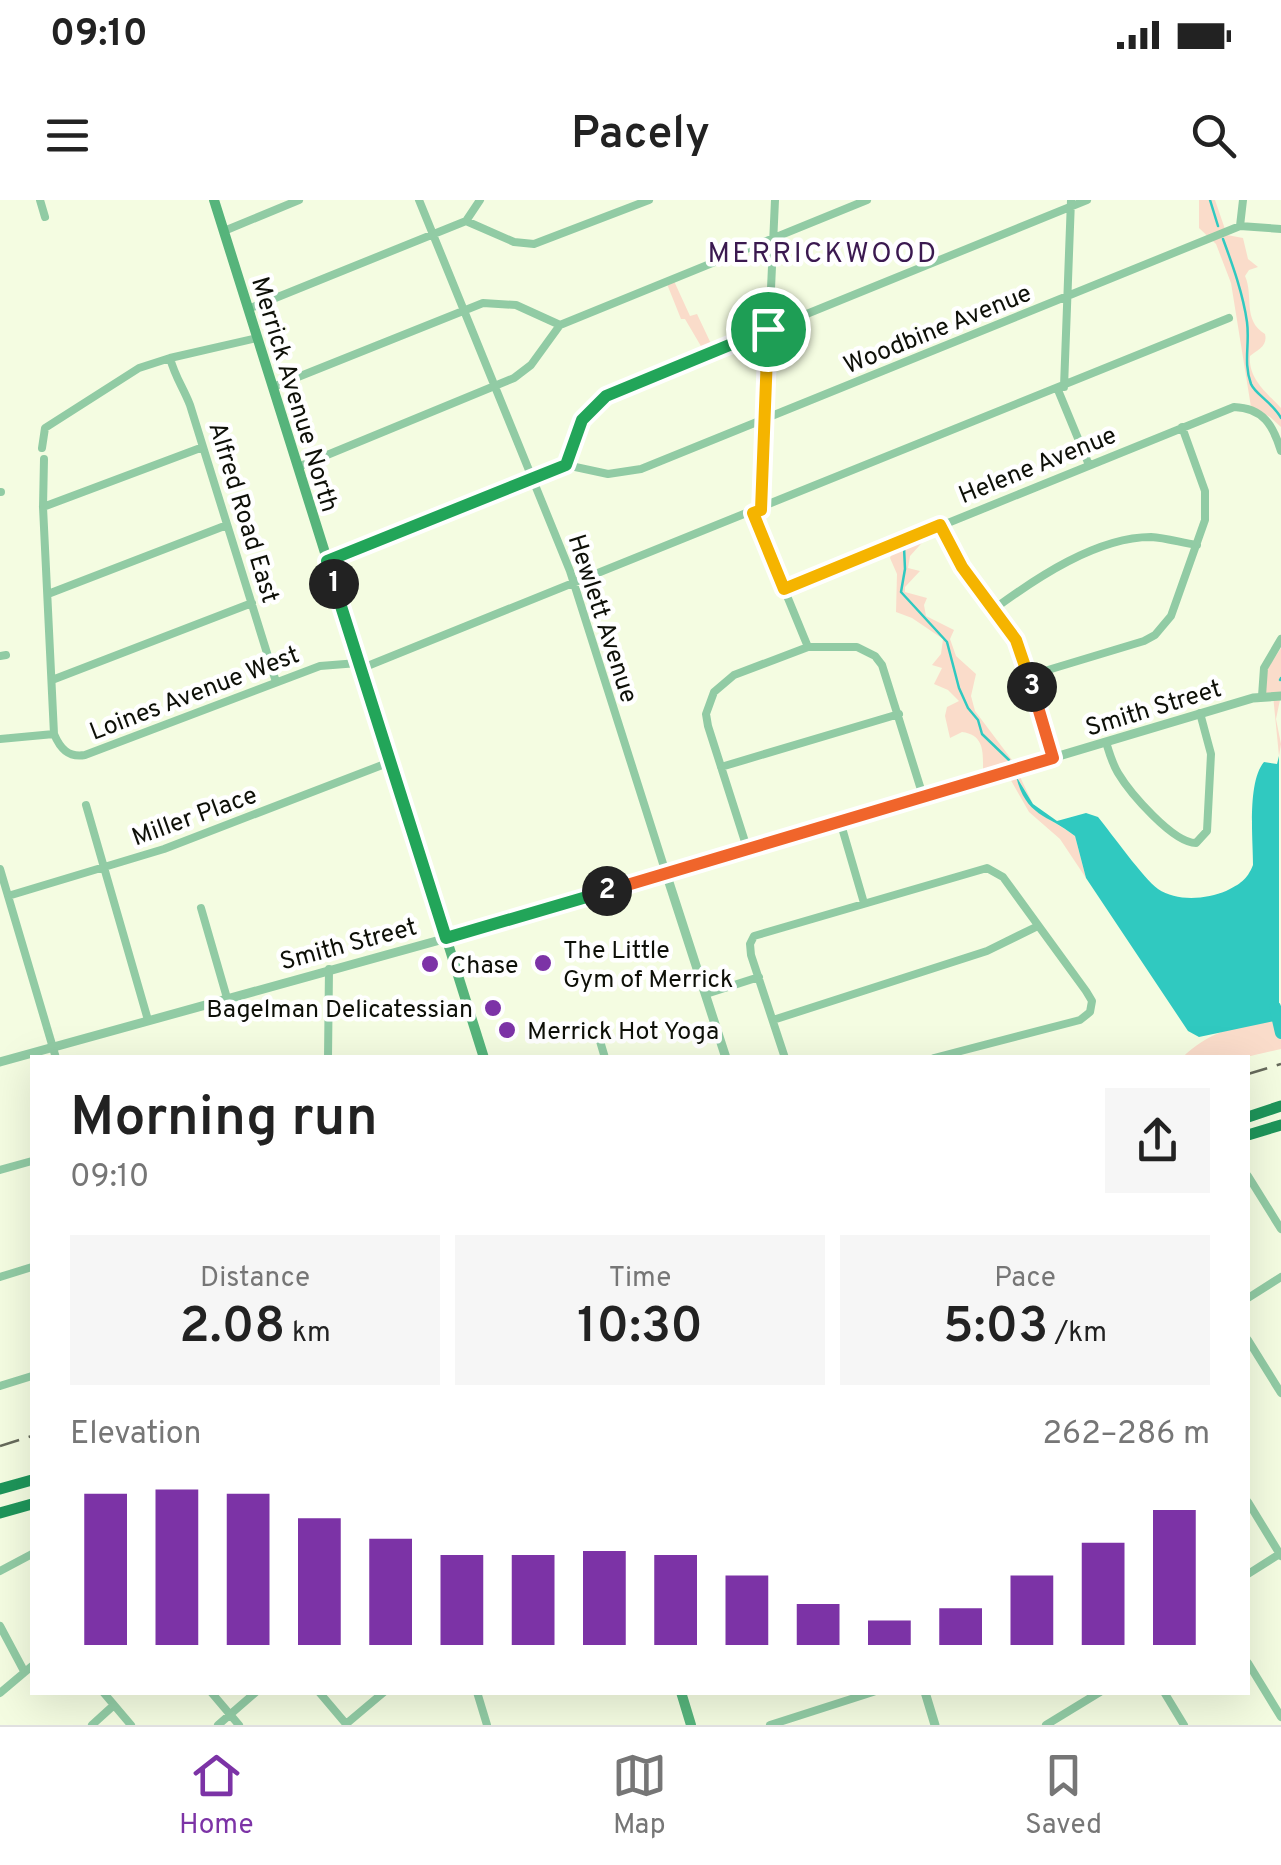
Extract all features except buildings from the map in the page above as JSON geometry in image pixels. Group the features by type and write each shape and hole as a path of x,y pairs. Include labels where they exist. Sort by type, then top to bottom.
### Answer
{"highway":[{"path":"1250,1115 1281,1106"},
{"path":"1250,1135 1281,1126"},
{"path":"0,1489 30,1481"},
{"path":"0,1514 30,1505"}],"main road":[{"name":"Merrick Avenue North","path":"214,200 483,1055"},
{"path":"681,1695 691,1725"}],"street":[{"path":"40,200 45,216"},
{"path":"224,231 299,200"},
{"name":"Hewlett Avenue","path":"419,200 574,584 725,1055"},
{"path":"248,309 466,220 480,200"},
{"path":"466,220 514,242 534,244 649,200"},
{"path":"775,200 757,511 808,647"},
{"path":"298,467 514,378 531,365 560,325 867,200"},
{"path":"327,561 566,465 582,420 606,396 1071,203 1087,200"},
{"path":"1240,226 1243,200"},
{"path":"1071,203 1061,388 1089,465"},
{"name":"Woodbine Avenue","path":"566,465 608,474 629,472 1240,226 1281,229"},
{"path":"273,387 483,304 503,302 560,325"},
{"name":"Loines Avenue West","path":"54,734 62,749 72,755 85,755 320,666 360,666 757,511 1229,318"},
{"path":"42,448 45,428 139,368 257,338"},
{"name":"Alfred Road East","path":"170,358 177,385 190,404 276,682"},
{"name":"Helene Avenue","path":"784,589 1234,407 1251,409 1269,422 1281,451"},
{"path":"1028,676 1130,646 1155,635 1171,616 1205,520 1205,491 1182,427"},
{"path":"43,508 203,446"},
{"path":"0,739 54,734 44,459"},
{"path":"48,594 228,525"},
{"path":"940,525 962,567 1016,640 1053,758"},
{"path":"994,609 1045,572 1118,542 1149,537 1198,545"},
{"path":"52,680 252,603"},
{"path":"1262,696 1264,668 1281,639"},
{"path":"747,848 706,714 722,681 808,647 858,647 874,656 887,673 923,796"},
{"name":"Smith Street","path":"55,1052 148,1020 446,938 1200,714 1262,696 1281,696"},
{"path":"721,768 899,714"},
{"path":"1106,742 1116,770 1129,787 1174,836 1196,844 1206,831 1211,754 1200,714"},
{"name":"Miller Place","path":"8,896 164,849 390,762"},
{"path":"86,805 148,1020"},
{"path":"840,821 864,903"},
{"path":"0,868 55,1052"},
{"path":"784,1055 750,944 754,936 983,868 995,870 1092,1001 1086,1017 945,1055"},
{"path":"200,908 227,998"},
{"path":"773,1020 987,952 1038,926"},
{"path":"328,1055 329,969"},
{"path":"706,994 759,977"},
{"path":"600,1041 604,1055"},
{"name":"Smith Street","path":"0,1062 30,1057"},
{"path":"0,1170 30,1161"},
{"path":"1250,1179 1281,1229"},
{"path":"0,1277 30,1268"},
{"path":"1250,1297 1281,1277"},
{"path":"1250,1343 1281,1394"},
{"path":"0,1386 30,1377"},
{"path":"1250,1505 1281,1554 1250,1573"},
{"path":"0,1571 30,1555"},
{"path":"0,1626 28,1669 0,1693"},
{"path":"1250,1666 1281,1718"},
{"path":"105,1695 131,1725"},
{"path":"213,1695 239,1725"},
{"path":"218,1725 253,1695"},
{"path":"321,1695 346,1725 381,1695"},
{"path":"478,1695 488,1725"},
{"path":"770,1725 863,1695"},
{"path":"926,1695 935,1725"},
{"path":"1046,1725 1095,1695"},
{"path":"1166,1695 1184,1725"},
{"path":"92,1725 114,1706"},
{"path":"1067,1713 1075,1725"}],"shaded area":[{"path":"1199,200 1215,200 1227,235 1243,238 1248,259 1258,267 1245,276 1253,322 1266,338 1250,356 1250,364 1260,385 1281,408 1281,427 1251,407 1231,283 1216,244 1199,228"},
{"path":"674,281 690,316 697,314 714,350 705,353 685,319 681,319 667,284"},
{"path":"928,536 910,556 908,568 920,571 905,592 927,598 926,616 954,630 950,639 956,656 976,674 971,696 975,711 1012,760 1033,804 1018,779 1021,790 1032,807 1075,836 1086,878 1060,839 1029,812 1001,763 983,772 979,741 962,732 950,738 947,707 959,701 934,684 942,668 932,665 941,654 943,639 896,612 897,574 890,558 894,547 914,544"},
{"path":"1281,648 1281,695 1276,719 1279,756 1273,695 1264,695 1267,669"},
{"path":"1281,1013 1281,1049 1250,1056 1185,1055 1214,1035 1239,1026 1278,1021"}],"water":[{"path":"1279,756 1279,1020 1199,1037 1188,1031 1086,878 1075,836 1032,807 1016,776 1033,804 1057,821 1086,813 1098,817 1158,889 1174,896 1201,897 1231,888 1251,870 1255,783 1264,762 1277,764"}],"waterway":[{"path":"1210,200 1218,226"},
{"path":"1223,239 1245,312 1251,384 1281,418"},
{"path":"904,547 901,592 947,642 968,708 978,720 982,734 1009,760"},
{"path":"1275,1007 1281,1033"}],"railway":[{"path":"1250,1073 1281,1064"},
{"path":"0,1446 30,1437"}],"place":[{"name":"The Little Gym of Merrick","path":"543,963"},
{"name":"Chase","path":"430,964"},
{"name":"Bagelman Delicatessian","path":"493,1008"},
{"name":"Merrick Hot Yoga","path":"507,1030"}],"district":[{"name":"MERRICKWOOD","path":"823,252"}],"route":[{"path":"768,329 761,510 753,513 784,589 940,525 962,567 1016,640 1053,758 446,938 327,561 566,465 582,420 606,396 768,329"}]}
